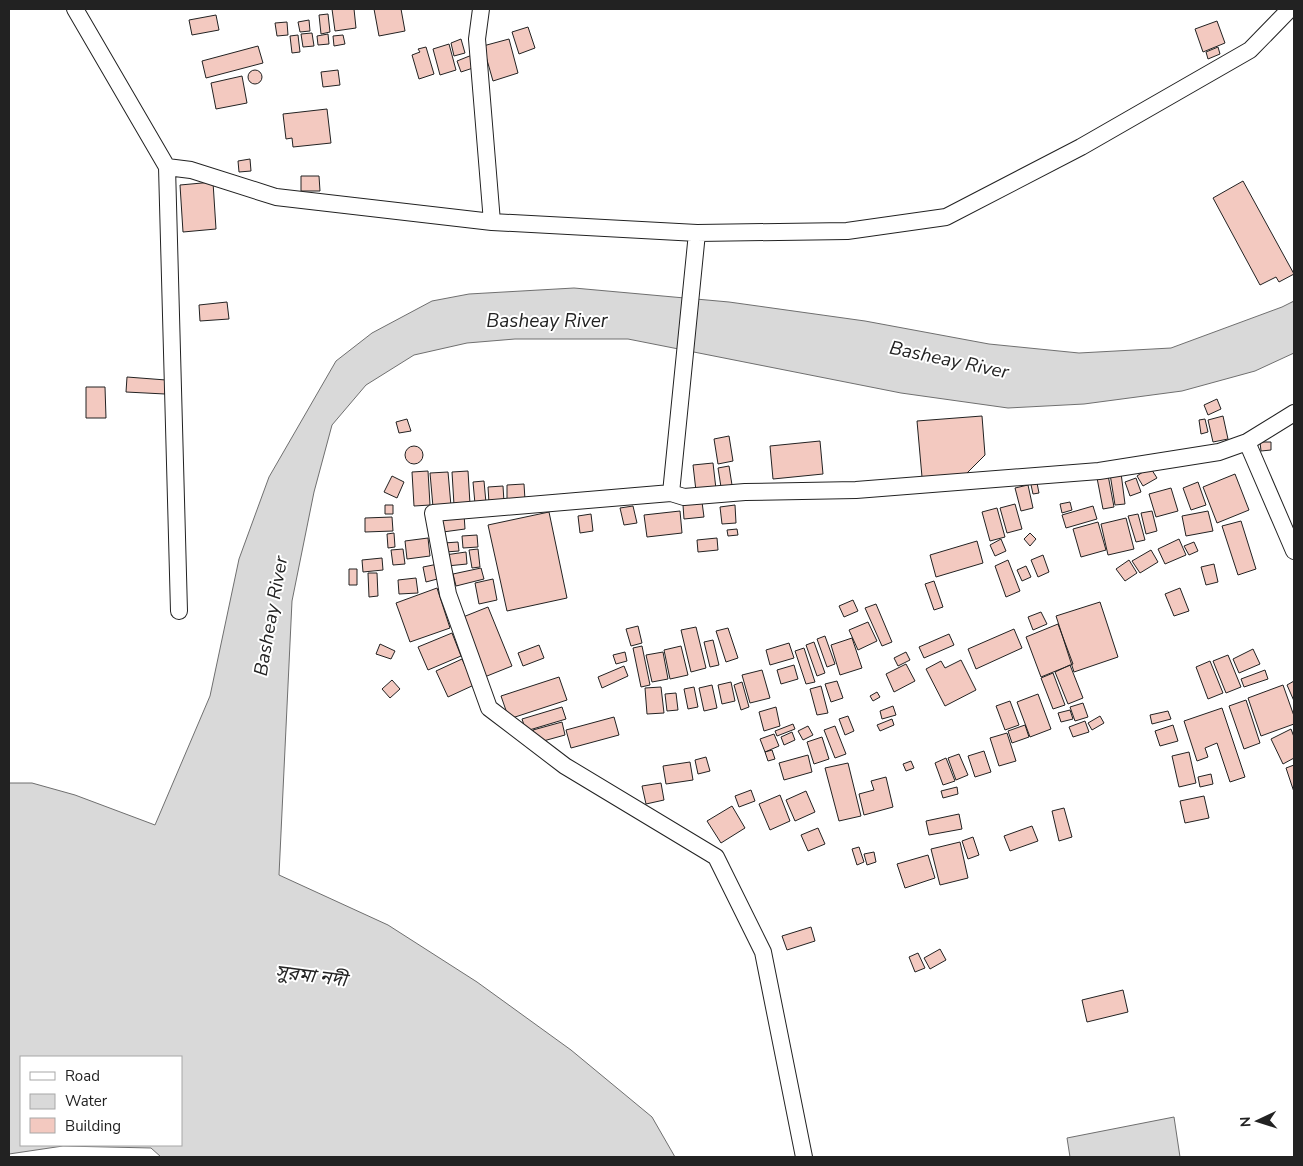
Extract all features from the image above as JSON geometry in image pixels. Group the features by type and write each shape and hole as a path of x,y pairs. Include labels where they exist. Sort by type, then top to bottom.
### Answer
{"street":[{"path":"75,9 167,167 179,611"},
{"path":"481,9 477,39 492,222"},
{"path":"167,167 190,170 276,196 492,222 697,233 847,231 946,217 1081,147 1250,50 1290,9"},
{"path":"671,494 697,233"},
{"path":"804,1157 763,952 716,857 566,766 490,708 448,594 433,513 671,494 684,497 745,492 856,490 1099,471 1220,452 1246,442 1294,413"},
{"path":"1246,442 1294,551"}],"water":[{"path":"574,288 729,302 865,321 989,344 1079,353 1171,348 1294,301 1294,353 1255,371 1182,391 1084,404 1008,408 901,393 628,339 515,339 467,343 414,355 366,385 332,425 314,492 292,601 279,875 388,925 477,982 571,1050 652,1117 675,1157 161,1157 151,1148 63,1146 9,1154 9,783 32,783 75,795 155,825 210,696 239,559 269,477 336,361 372,333 432,301 469,294"},
{"path":"1174,1117 1180,1157 1070,1157 1067,1138"}],"building":[{"path":"332,9 354,9 356,28 335,31"},
{"path":"374,9 401,9 405,31 379,36"},
{"path":"328,14 330,32 321,34 319,15"},
{"path":"216,15 219,30 192,35 189,20"},
{"path":"309,20 310,31 300,32 298,22"},
{"path":"1217,21 1225,43 1203,52 1195,29"},
{"path":"287,22 288,35 277,36 275,23"},
{"path":"528,27 535,48 519,54 512,32"},
{"path":"312,33 314,46 303,47 301,34"},
{"path":"328,34 329,44 318,45 317,36"},
{"path":"298,35 300,52 292,53 290,36"},
{"path":"343,35 345,44 334,46 333,36"},
{"path":"461,39 465,53 454,56 451,43"},
{"path":"509,39 518,73 493,81 483,46"},
{"path":"449,44 456,70 440,75 433,49"},
{"path":"258,46 263,63 206,78 202,61"},
{"path":"426,47 434,74 419,79 412,55 420,52 418,49"},
{"path":"1218,47 1220,54 1208,59 1206,52"},
{"path":"472,55 476,67 461,72 457,61"},
{"path":"255,70 260,72 262,77 260,82 255,84 250,82 248,77 250,72"},
{"path":"338,70 340,85 323,87 321,72"},
{"path":"242,76 247,103 216,109 211,83"},
{"path":"327,109 331,143 293,147 292,138 286,139 283,114"},
{"path":"250,159 251,171 239,172 238,161"},
{"path":"301,176 319,176 320,191 301,191"},
{"path":"1243,181 1294,274 1279,282 1276,277 1260,285 1213,198"},
{"path":"213,182 216,229 183,232 180,185"},
{"path":"227,302 229,319 200,321 199,305"},
{"path":"127,377 166,380 165,394 126,392"},
{"path":"86,387 105,387 106,418 86,418"},
{"path":"1217,399 1221,409 1208,415 1204,405"},
{"path":"982,416 985,455 966,474 922,477 917,421"},
{"path":"1223,416 1228,439 1213,442 1208,420"},
{"path":"407,419 411,431 399,433 396,422"},
{"path":"1205,419 1208,432 1201,434 1199,420"},
{"path":"729,436 733,461 718,464 714,439"},
{"path":"820,441 823,474 773,479 770,446"},
{"path":"1260,442 1271,442 1271,450 1261,451"},
{"path":"414,446 420,449 423,455 420,461 414,464 408,461 405,455 408,449"},
{"path":"713,463 716,489 696,491 693,465"},
{"path":"729,466 732,485 721,487 718,468"},
{"path":"1150,467 1157,478 1143,486 1137,476"},
{"path":"428,471 430,505 414,506 412,472"},
{"path":"468,471 470,504 454,505 452,472"},
{"path":"448,472 451,506 433,507 430,473"},
{"path":"1121,473 1125,504 1115,505 1110,474"},
{"path":"1235,474 1249,510 1217,523 1203,487"},
{"path":"1108,475 1114,507 1103,509 1097,478"},
{"path":"392,476 404,482 397,498 384,492"},
{"path":"1036,478 1039,493 1033,494 1030,480"},
{"path":"1136,478 1141,492 1130,496 1125,482"},
{"path":"484,481 486,503 475,504 473,482"},
{"path":"1198,482 1206,505 1191,510 1183,488"},
{"path":"524,484 525,500 507,501 507,485"},
{"path":"1028,485 1033,508 1021,511 1015,488"},
{"path":"503,486 504,502 489,503 488,487"},
{"path":"1171,488 1178,511 1156,517 1149,494"},
{"path":"702,502 704,517 684,519 683,505"},
{"path":"1070,502 1072,510 1062,513 1060,504"},
{"path":"1015,504 1022,529 1007,533 1000,508"},
{"path":"385,505 393,505 393,514 385,514"},
{"path":"735,505 736,523 722,524 720,507"},
{"path":"633,506 637,523 624,525 620,508"},
{"path":"1093,506 1097,519 1066,528 1062,515"},
{"path":"997,508 1005,537 990,541 982,512"},
{"path":"680,511 682,533 647,537 644,515"},
{"path":"1152,511 1157,531 1146,534 1141,513"},
{"path":"1208,511 1213,531 1186,536 1182,516"},
{"path":"549,512 567,598 507,611 488,525"},
{"path":"464,514 465,529 443,532 441,517"},
{"path":"591,514 593,531 580,533 578,516"},
{"path":"1138,514 1145,540 1136,542 1128,516"},
{"path":"392,517 393,531 365,532 365,518"},
{"path":"1126,518 1134,549 1108,555 1101,524"},
{"path":"1241,521 1256,569 1238,575 1222,526"},
{"path":"1098,522 1106,550 1081,557 1073,529"},
{"path":"737,529 738,535 728,536 727,530"},
{"path":"394,533 395,547 388,548 387,534"},
{"path":"1030,533 1036,539 1030,546 1024,539"},
{"path":"477,535 478,547 463,548 462,536"},
{"path":"428,538 430,556 407,559 405,541"},
{"path":"717,538 718,550 698,552 697,540"},
{"path":"1001,539 1006,551 995,556 990,545"},
{"path":"1179,539 1186,555 1165,564 1158,549"},
{"path":"977,541 983,563 936,577 930,555"},
{"path":"458,542 459,551 445,552 444,543"},
{"path":"1194,542 1198,551 1189,555 1184,546"},
{"path":"403,549 405,564 393,565 391,550"},
{"path":"478,549 480,567 472,568 469,550"},
{"path":"1151,550 1158,562 1140,573 1132,561"},
{"path":"466,552 467,564 447,566 445,555"},
{"path":"1043,555 1049,572 1038,577 1031,560"},
{"path":"382,558 383,570 363,572 362,560"},
{"path":"1008,560 1020,591 1006,597 995,566"},
{"path":"1129,560 1137,573 1125,581 1116,569"},
{"path":"438,564 441,578 426,582 423,567"},
{"path":"1214,564 1218,582 1206,585 1201,567"},
{"path":"1026,566 1031,577 1022,581 1017,570"},
{"path":"481,568 484,579 456,586 453,574"},
{"path":"349,569 357,569 357,585 349,585"},
{"path":"368,573 377,573 378,596 369,597"},
{"path":"416,578 418,593 399,594 398,580"},
{"path":"493,579 497,600 479,604 475,583"},
{"path":"934,581 943,607 934,610 925,584"},
{"path":"437,588 450,628 410,642 396,603"},
{"path":"1180,588 1189,611 1174,616 1165,594"},
{"path":"853,600 858,611 844,617 839,606"},
{"path":"1100,602 1118,657 1074,672 1056,616"},
{"path":"876,604 892,642 882,646 865,608"},
{"path":"488,607 512,666 482,678 458,619"},
{"path":"1041,612 1047,624 1033,630 1028,617"},
{"path":"868,622 877,641 858,650 849,630"},
{"path":"1058,624 1073,664 1041,677 1026,637"},
{"path":"638,626 642,643 631,646 626,629"},
{"path":"696,627 706,668 691,672 681,630"},
{"path":"728,628 738,658 726,662 716,631"},
{"path":"1014,629 1022,648 976,669 968,649"},
{"path":"452,633 461,656 428,670 418,647"},
{"path":"949,634 954,645 924,658 919,647"},
{"path":"825,636 835,664 827,667 817,639"},
{"path":"852,638 862,668 840,675 831,645"},
{"path":"713,640 719,665 710,667 704,642"},
{"path":"814,642 825,673 817,676 806,645"},
{"path":"789,643 794,658 770,665 766,650"},
{"path":"380,644 395,651 391,659 376,654"},
{"path":"539,645 544,658 523,666 518,653"},
{"path":"642,646 650,685 641,687 633,648"},
{"path":"681,646 688,675 670,679 664,650"},
{"path":"804,648 815,682 806,684 795,651"},
{"path":"1253,649 1260,664 1239,673 1233,659"},
{"path":"625,652 627,661 616,664 613,655"},
{"path":"663,652 668,679 652,682 646,655"},
{"path":"906,652 910,660 898,666 894,658"},
{"path":"1228,655 1241,687 1226,693 1213,661"},
{"path":"462,659 474,685 448,697 436,671"},
{"path":"961,660 976,690 945,706 926,669 941,661 945,668"},
{"path":"1210,661 1223,693 1208,699 1196,667"},
{"path":"906,664 915,681 894,692 886,674"},
{"path":"794,665 798,679 781,684 777,670"},
{"path":"1070,665 1083,698 1068,704 1055,672"},
{"path":"624,666 628,676 602,688 598,677"},
{"path":"762,670 770,698 750,703 742,675"},
{"path":"1265,670 1268,679 1244,687 1241,679"},
{"path":"1053,673 1065,705 1053,709 1041,678"},
{"path":"559,677 567,700 509,719 501,696"},
{"path":"392,680 400,689 390,698 382,689"},
{"path":"837,681 843,698 831,702 825,684"},
{"path":"1294,681 1294,701 1287,685"},
{"path":"731,682 735,701 722,704 718,685"},
{"path":"742,682 749,707 741,710 734,685"},
{"path":"712,685 717,708 704,711 699,688"},
{"path":"1283,685 1294,716 1294,724 1261,736 1248,698"},
{"path":"821,686 828,713 817,715 810,689"},
{"path":"661,687 664,713 647,714 645,688"},
{"path":"694,687 698,707 688,709 684,689"},
{"path":"877,692 880,697 873,701 870,696"},
{"path":"676,693 678,710 667,711 665,694"},
{"path":"1038,694 1051,729 1030,737 1017,702"},
{"path":"1246,700 1260,743 1244,749 1229,706"},
{"path":"1010,701 1019,725 1005,730 996,706"},
{"path":"1083,703 1088,717 1075,721 1070,707"},
{"path":"893,706 896,715 882,719 880,711"},
{"path":"562,707 566,719 526,731 522,719"},
{"path":"776,707 780,726 764,731 759,712"},
{"path":"1222,708 1245,777 1230,782 1217,743 1205,748 1208,757 1197,761 1184,721"},
{"path":"1070,710 1073,719 1061,722 1058,713"},
{"path":"1168,711 1171,719 1152,724 1150,715"},
{"path":"848,716 854,731 845,735 839,719"},
{"path":"1100,716 1104,723 1092,730 1088,723"},
{"path":"614,717 619,735 571,748 566,730"},
{"path":"892,719 894,725 880,731 877,725"},
{"path":"1085,721 1089,732 1073,737 1069,727"},
{"path":"562,722 565,735 536,743 533,730"},
{"path":"793,724 795,729 777,736 775,731"},
{"path":"1025,725 1029,737 1012,743 1008,731"},
{"path":"1173,725 1178,741 1160,746 1155,731"},
{"path":"808,726 813,735 803,740 798,731"},
{"path":"835,726 846,754 835,758 824,730"},
{"path":"1291,729 1294,737 1294,758 1283,764 1271,739"},
{"path":"792,732 795,740 784,745 781,737"},
{"path":"1007,733 1016,761 999,766 990,738"},
{"path":"774,734 779,746 765,752 760,739"},
{"path":"822,737 829,759 814,764 807,742"},
{"path":"772,750 775,759 768,761 765,752"},
{"path":"984,751 991,772 975,777 968,756"},
{"path":"1189,752 1196,783 1179,787 1172,756"},
{"path":"959,754 968,775 956,780 948,758"},
{"path":"808,755 812,772 784,780 779,763"},
{"path":"706,757 710,771 698,774 695,760"},
{"path":"946,758 955,781 943,785 935,763"},
{"path":"911,761 914,768 906,771 903,764"},
{"path":"690,762 693,780 666,784 663,766"},
{"path":"848,763 861,816 839,821 825,768"},
{"path":"1294,765 1294,792 1286,768"},
{"path":"1211,774 1213,784 1200,787 1198,777"},
{"path":"886,777 893,807 864,815 859,794 874,790 871,781"},
{"path":"661,783 664,800 646,804 642,786"},
{"path":"957,787 958,794 943,798 941,791"},
{"path":"751,790 755,801 739,807 735,796"},
{"path":"806,791 815,812 795,821 786,800"},
{"path":"780,795 790,821 770,830 759,804"},
{"path":"1204,796 1209,818 1185,823 1180,801"},
{"path":"732,806 745,828 721,843 707,821"},
{"path":"1064,808 1072,837 1059,841 1052,811"},
{"path":"959,814 962,829 929,835 926,821"},
{"path":"1032,826 1038,841 1010,851 1004,836"},
{"path":"818,828 825,844 808,851 801,835"},
{"path":"973,837 979,855 968,859 962,841"},
{"path":"960,842 968,878 940,885 931,849"},
{"path":"859,847 864,862 857,865 852,849"},
{"path":"874,852 876,862 867,865 864,854"},
{"path":"928,855 935,878 905,888 897,864"},
{"path":"811,927 815,941 787,950 782,936"},
{"path":"940,949 946,960 930,969 924,958"},
{"path":"918,953 925,968 915,972 909,957"},
{"path":"1123,990 1128,1012 1087,1022 1082,1000"}],"water label":[{"name":"Basheay River","path":"547,321"},
{"name":"Basheay River","path":"949,360"},
{"name":"Basheay River","path":"271,616"},
{"name":"সুরমা নদী","path":"311,976"}]}
